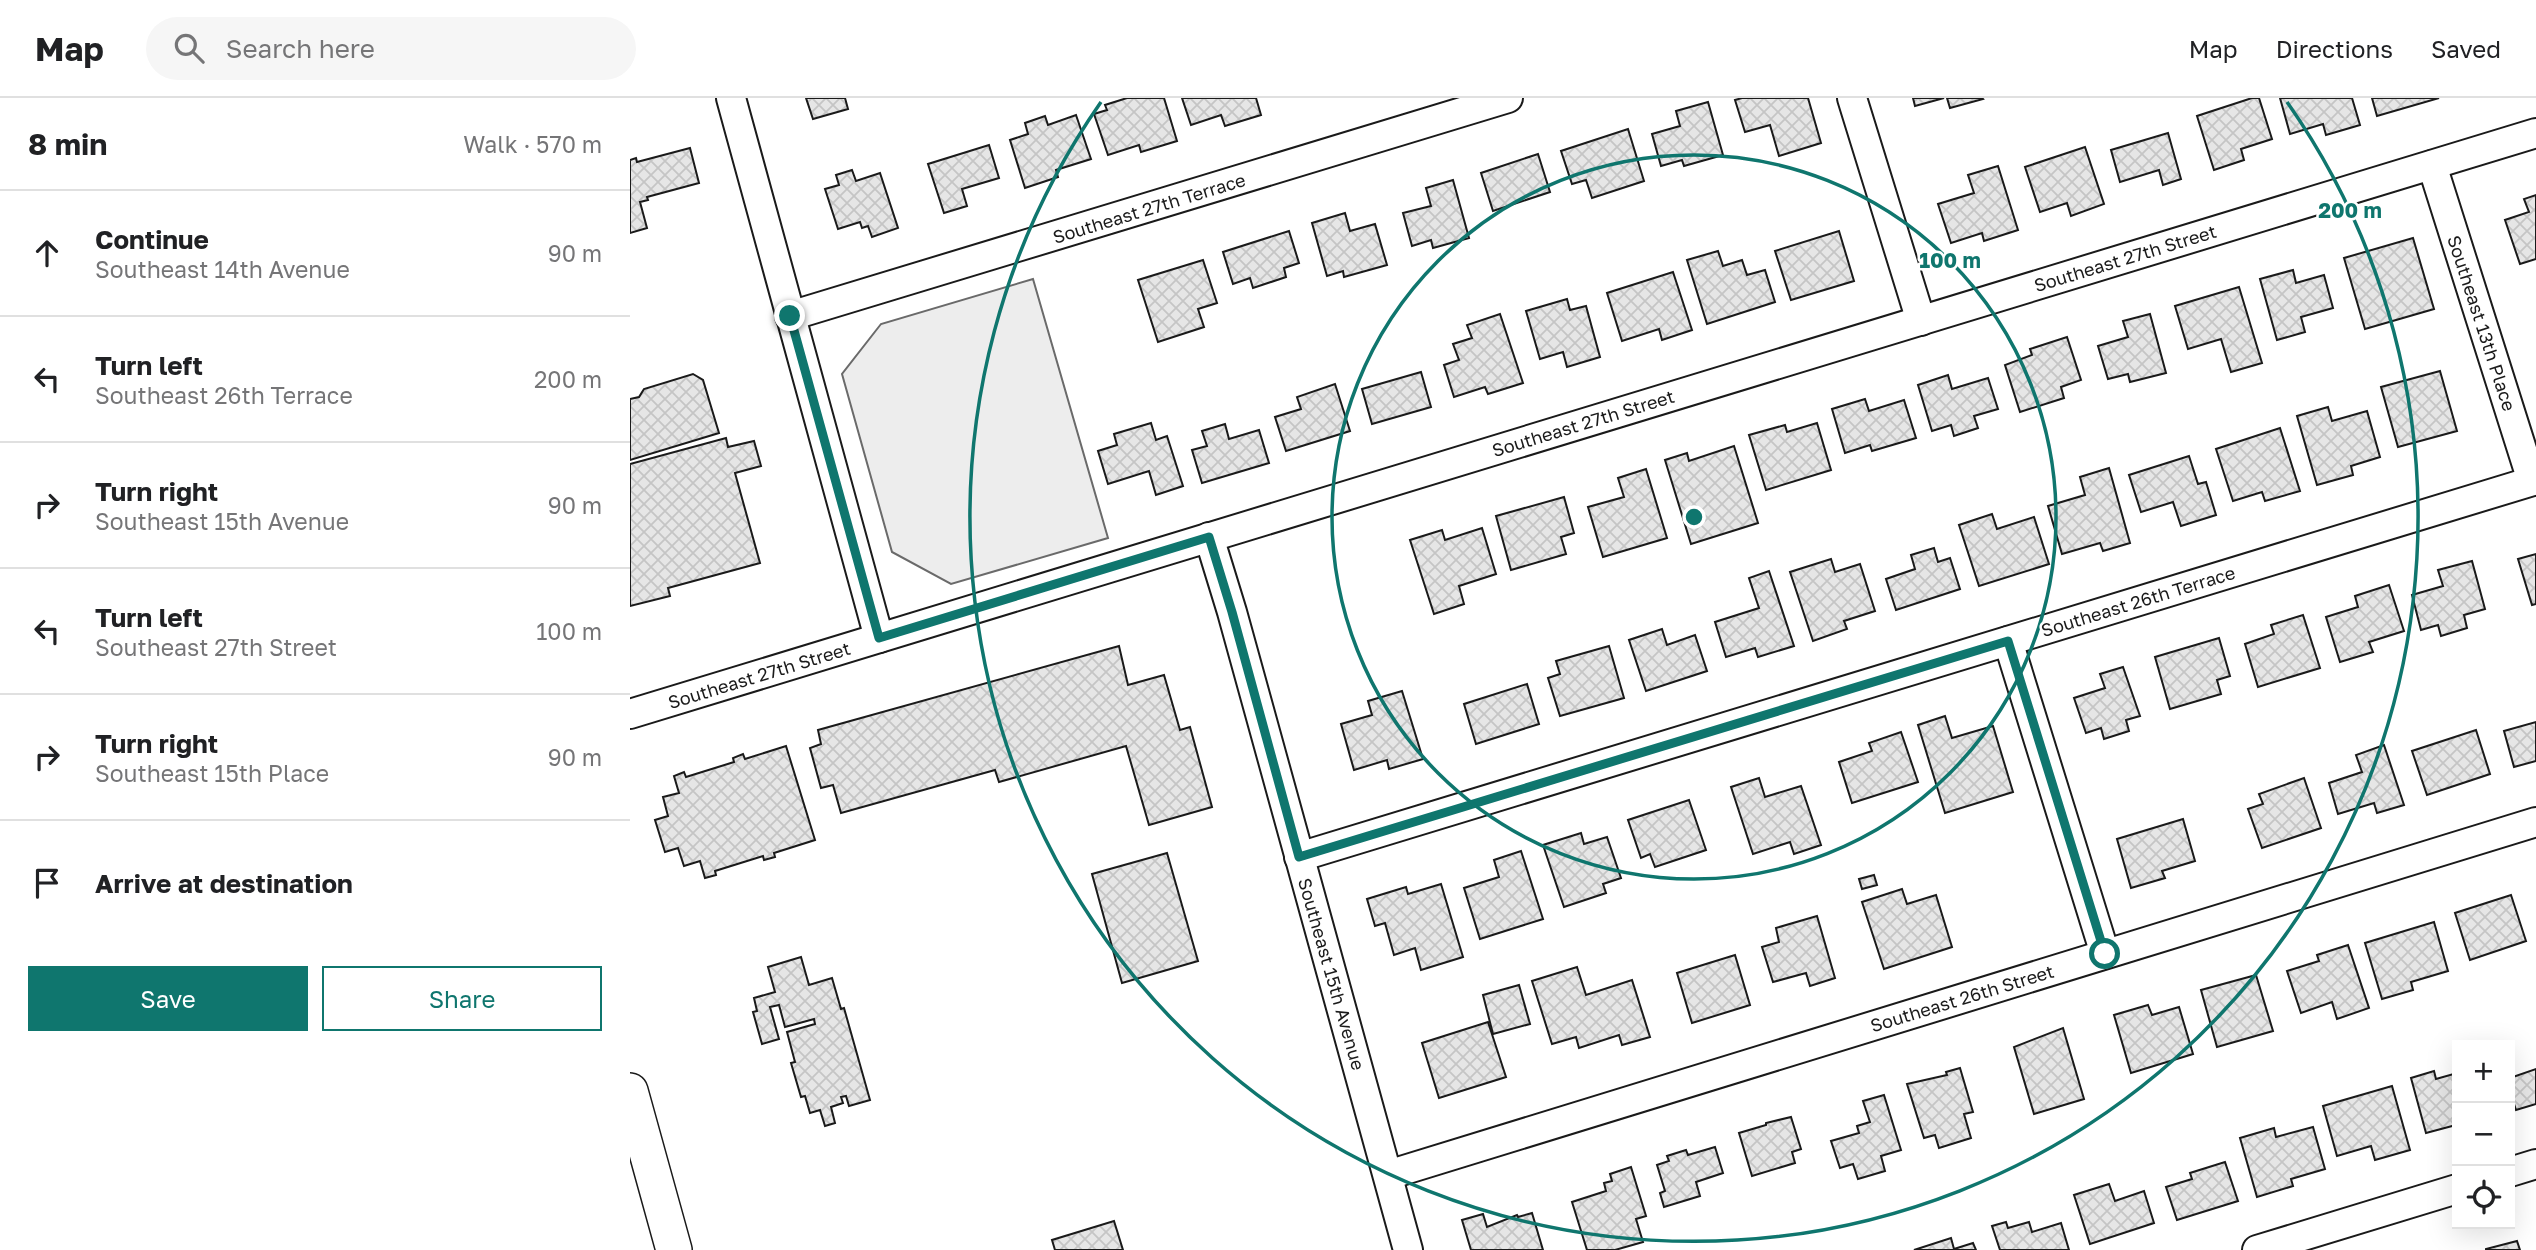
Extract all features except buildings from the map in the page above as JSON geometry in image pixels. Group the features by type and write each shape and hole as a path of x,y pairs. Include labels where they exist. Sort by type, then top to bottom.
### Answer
{"main road":[{"path":"630,1091 674,1250"}],"street":[{"path":"732,98 879,638"},
{"name":"Southeast 27th Terrace","path":"790,316 1508,98"},
{"path":"1852,98 1921,321"},
{"name":"Southeast 27th Street","path":"630,714 2536,133"},
{"name":"Southeast 13th Place","path":"2432,165 2534,481"},
{"name":"Southeast 26th Terrace","path":"1299,857 2534,481"},
{"name":"Southeast 15th Avenue","path":"1209,537 1408,1250"},
{"path":"2008,641 2105,954"},
{"name":"Southeast 26th Street","path":"1388,1175 2536,822"},
{"path":"2515,1170 2536,1164"},
{"path":"2257,1250 2452,1191"}],"shaded area":[{"path":"1033,279 1108,538 951,584 892,552 842,374 881,324"}],"route":[{"path":"790,316 879,638 1209,537 1299,857 2008,641 2105,954"}]}
